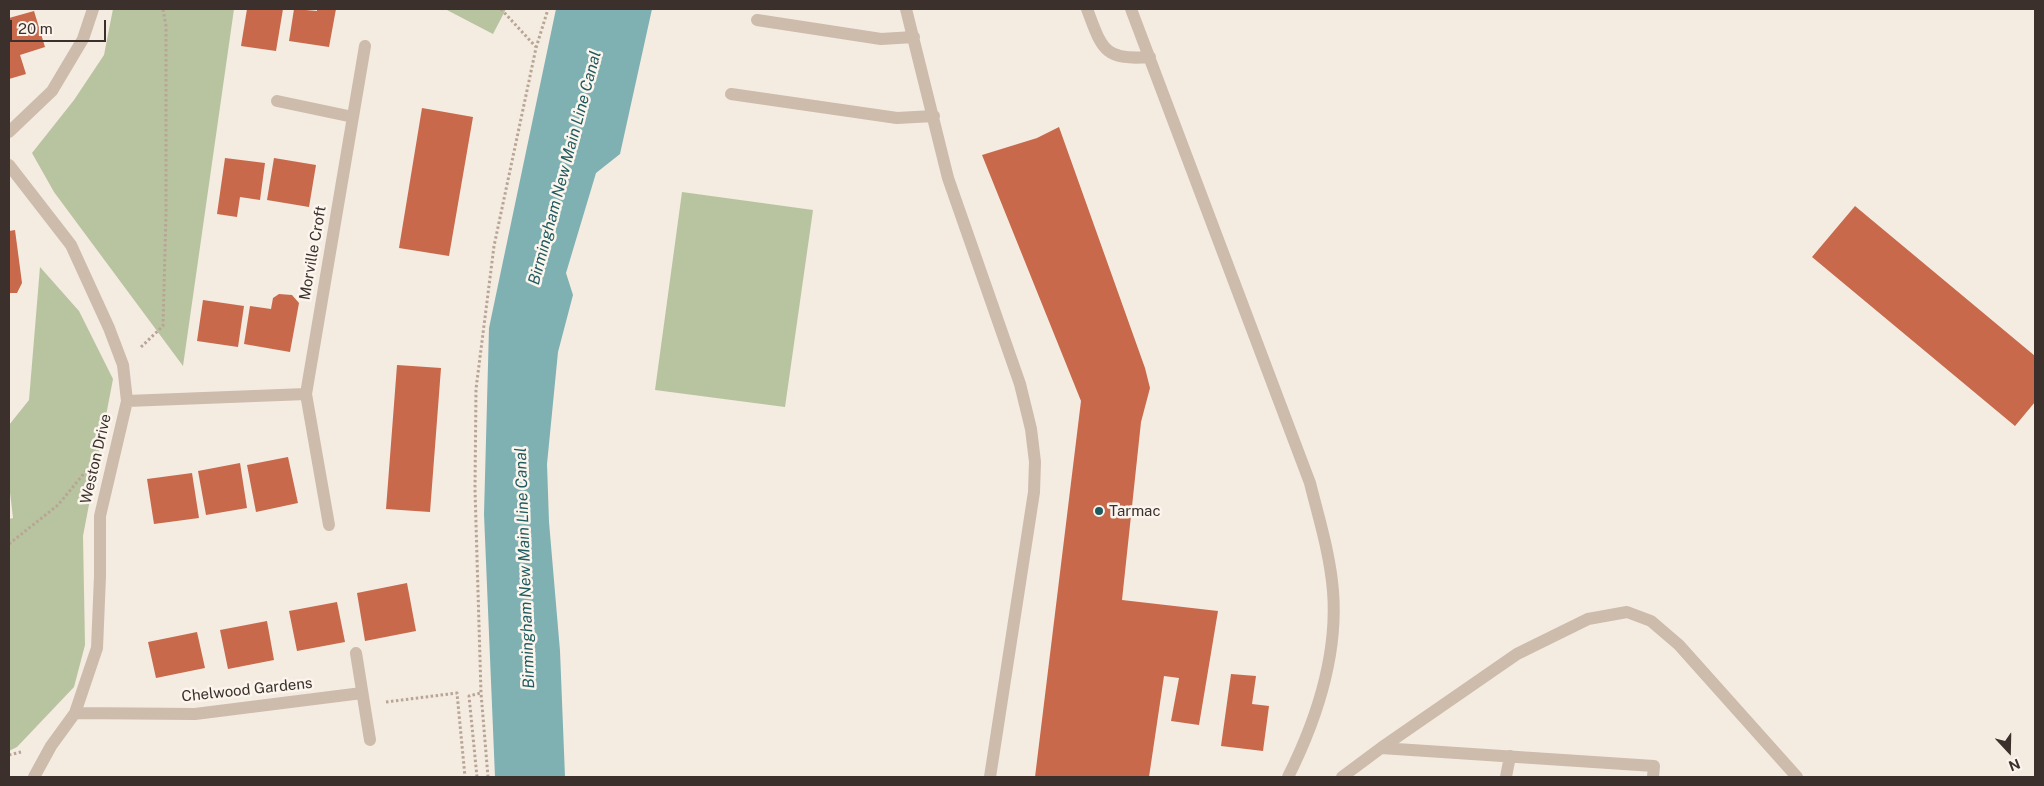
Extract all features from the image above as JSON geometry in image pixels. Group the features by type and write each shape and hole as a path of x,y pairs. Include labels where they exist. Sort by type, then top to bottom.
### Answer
{"street":[{"path":"9,132 52,91 83,39 93,9"},
{"path":"906,9 948,178 1020,384 1031,429 1035,462 1034,492 990,777"},
{"path":"1087,9 1100,45 1114,55 1128,59 1150,57"},
{"path":"1132,9 1301,458 1310,483 1327,548 1333,592 1332,641 1323,683 1300,752 1288,777"},
{"path":"757,20 882,39 914,37"},
{"name":"Morville Croft","path":"330,525 306,394 365,46"},
{"path":"731,94 897,118 934,116"},
{"path":"277,101 353,117"},
{"name":"Weston Drive","path":"9,165 71,245 109,328 123,365 126,400 100,516 97,648 75,712 51,746 34,777"},
{"path":"126,400 306,394"},
{"path":"1342,777 1380,748 1517,654 1588,619 1627,612 1651,621 1679,644 1797,777"},
{"path":"356,653 370,740"},
{"name":"Chelwood Gardens","path":"75,712 195,714 363,699"},
{"path":"1380,748 1654,766 1653,777"},
{"path":"1506,777 1510,756"}],"path":[{"path":"123,365 163,326 166,213 166,26 163,9"},
{"path":"501,9 536,48"},
{"path":"488,777 481,693 475,489 476,389 494,246 536,48 548,9"},
{"path":"9,544 58,504 89,467"},
{"path":"363,699 457,693 465,777"},
{"path":"477,777 469,696 481,693"}],"green space":[{"path":"113,9 234,9 183,366 54,192 32,153 74,100 104,55"},
{"path":"445,9 506,9 493,34"},
{"path":"682,192 813,210 785,407 655,390"},
{"path":"40,267 79,311 113,379 83,536 85,645 74,687 17,747 9,751 9,519 13,518 9,484 9,425 29,400"}],"water":[{"name":"Birmingham New Main Line Canal","path":"556,9 652,9 620,154 596,173 566,273 573,295 558,352 547,464 549,522 560,651 565,777 495,777 484,514 489,328"}],"building":[{"path":"247,9 283,9 276,51 241,46"},
{"path":"294,9 317,11 317,9 336,9 329,47 289,41"},
{"path":"34,11 45,47 20,55 26,74 9,79 9,18"},
{"path":"422,108 473,117 449,256 399,248"},
{"name":"Tarmac","path":"1059,127 1145,368 1150,388 1141,422 1122,600 1218,611 1199,725 1171,721 1179,678 1164,676 1149,777 1035,777 1081,401 982,155 1037,138"},
{"path":"225,158 265,163 260,200 240,197 237,217 217,214"},
{"path":"274,158 316,165 309,207 267,200"},
{"path":"1855,206 2035,356 2035,402 2015,426 1812,257"},
{"path":"15,230 22,283 17,293 9,293 9,231"},
{"path":"279,294 292,295 299,303 290,352 244,344 250,306 271,309 273,298"},
{"path":"203,300 244,306 238,347 197,341"},
{"path":"397,365 441,368 430,512 386,509"},
{"path":"288,457 298,503 256,512 247,465"},
{"path":"240,463 247,508 206,515 198,471"},
{"path":"192,473 199,518 154,524 147,479"},
{"path":"407,583 416,631 365,641 357,593"},
{"path":"337,602 345,642 297,651 289,611"},
{"path":"267,621 274,660 228,669 220,630"},
{"path":"197,632 205,668 156,678 148,642"},
{"path":"1231,674 1256,676 1252,704 1269,706 1263,751 1221,746"}],"place":[{"name":"Tarmac","path":"1099,511"}]}
